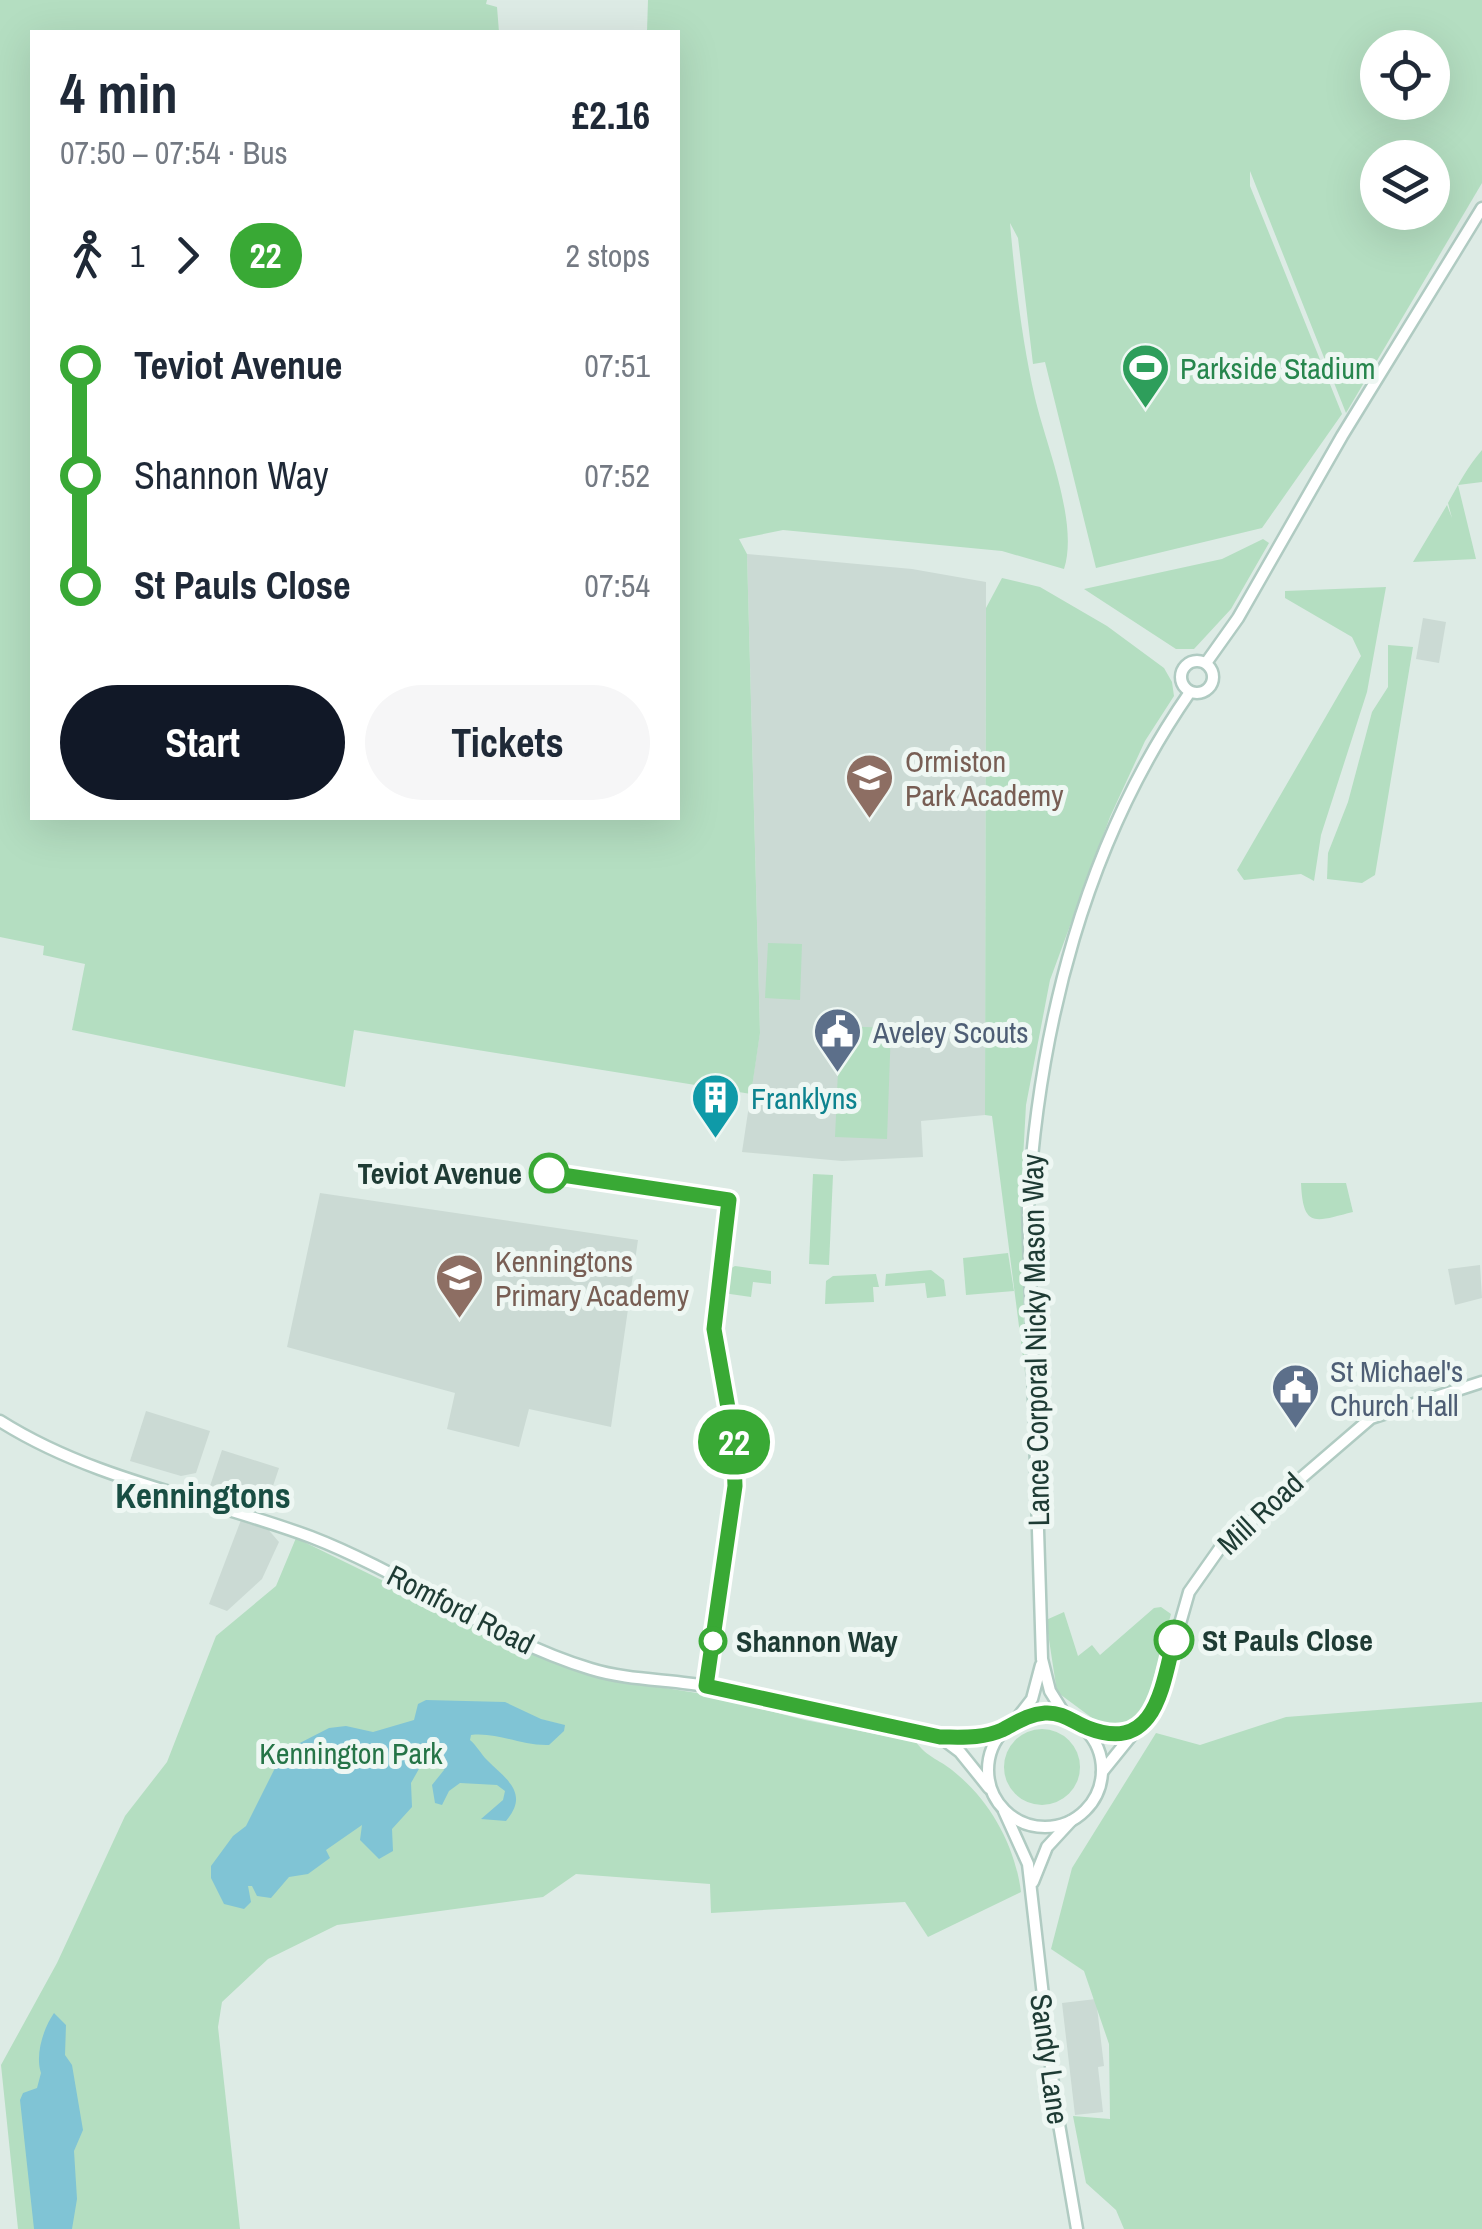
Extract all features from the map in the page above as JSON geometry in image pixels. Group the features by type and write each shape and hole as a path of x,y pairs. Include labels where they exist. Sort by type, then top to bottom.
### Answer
{"main road":[{"path":"1206,662 1238,618 1342,436 1482,208"},
{"path":"1196,660 1206,662 1212,670 1212,685 1205,692 1190,692 1182,685 1182,669 1196,660"},
{"name":"Lance Corporal Nicky Mason Way","path":"1014,1722 1036,1692 1042,1659 1028,1208 1040,1074 1069,953 1128,795 1154,744 1190,692"},
{"name":"Mill Road","path":"1102,1772 1131,1733 1152,1714 1188,1592 1220,1548 1371,1418 1482,1382"},
{"name":"Romford Road","path":"0,1421 97,1468 199,1498 337,1548 511,1637 592,1670 706,1686 940,1737 975,1738 1001,1730"},
{"name":"Lance Corporal Nicky Mason Way","path":"1042,1659 1050,1691 1065,1716"},
{"path":"990,1789 989,1754 1001,1730 1014,1722 1038,1713 1065,1716 1109,1735 1131,1733"},
{"path":"940,1737 960,1752 1004,1811 1036,1826 1071,1821 1091,1803 1102,1772 1096,1743 1084,1727"},
{"name":"Sandy Lane","path":"1004,1811 1026,1851 1050,2064 1077,2229"},
{"name":"Sandy Lane","path":"1032,1888 1041,1856 1071,1821"}],"shaded area":[{"name":"Ormiston Park Academy","path":"747,554 912,569 986,582 985,1115 921,1121 923,1157 842,1161 742,1152 760,1032"},
{"path":"1423,618 1446,622 1439,663 1416,659"},
{"name":"Kenningtons Primary Academy","path":"320,1193 638,1240 611,1427 529,1409 519,1447 447,1429 455,1393 287,1347"},
{"path":"1480,1265 1482,1298 1455,1305 1448,1269"},
{"path":"146,1411 210,1431 196,1473 181,1476 130,1461"},
{"path":"222,1450 279,1468 267,1504 210,1486"},
{"path":"241,1520 266,1527 279,1542 262,1579 227,1611 209,1604"},
{"path":"1096,1999 1104,2066 1098,2067 1103,2112 1075,2115 1062,2003"}],"green space":[{"path":"0,0 487,0 486,4 497,7 499,30 30,30 30,820 680,820 680,30 647,30 648,0 1482,0 1482,183 1346,413 1250,171 1250,186 1342,414 1262,528 1096,568 1045,362 1033,364 1018,238 1010,223 1030,376 1064,507 1068,550 1064,569 1002,551 783,530 739,539 747,554 760,1033 751,1094 354,1030 345,1087 72,1030 85,964 43,955 44,946 0,937"},
{"path":"1482,450 1482,482 1458,485 1472,462"},
{"path":"1458,485 1476,559 1413,562 1447,505 1452,518 1448,503"},
{"path":"1263,539 1269,543 1231,609 1194,649 1176,649 1084,589 1222,559"},
{"path":"1002,578 1040,587 1107,626 1164,668 1174,696 1145,741 1110,817 1050,980 1026,1105 1021,1195 1025,1373 992,1116 985,1115 986,608"},
{"path":"1386,587 1367,692 1321,835 1314,881 1301,874 1244,880 1237,870 1361,656 1352,637 1285,598 1285,591"},
{"path":"1388,645 1413,647 1375,875 1362,883 1327,879 1328,853 1348,802 1372,712 1388,687"},
{"path":"768,943 802,944 800,1000 765,998"},
{"path":"840,1026 891,1028 887,1139 835,1137"},
{"path":"813,1174 833,1175 829,1265 809,1264"},
{"path":"1301,1183 1346,1183 1353,1212 1314,1218 1305,1209"},
{"path":"1008,1253 1014,1291 966,1295 963,1258"},
{"path":"735,1266 771,1271 771,1284 753,1282 751,1297 723,1293 726,1271"},
{"path":"931,1270 944,1280 946,1296 927,1298 925,1283 885,1286 886,1274"},
{"path":"876,1274 879,1287 873,1287 874,1302 825,1304 826,1281 833,1276"},
{"name":"Kennington Park","path":"296,1538 508,1642 590,1676 703,1694 916,1742 966,1782 989,1809 1007,1841 1021,1892 928,1937 905,1902 711,1913 710,1884 576,1874 543,1897 337,1925 268,1959 222,2002 218,2027 240,2229 18,2229 1,2065 57,1963 125,1816 167,1762 216,1636 276,1586"},
{"path":"1161,1607 1171,1614 1145,1710 1125,1724 1103,1726 1057,1692 1046,1620 1064,1612 1078,1656 1092,1645 1100,1655 1154,1608"},
{"path":"1482,1702 1482,2229 1124,2229 1116,2210 1086,2183 1073,2116 1110,2119 1109,2044 1084,1971 1051,1949 1072,1868 1156,1733 1200,1745 1286,1717"},
{"path":"1042,1729 1069,1740 1080,1767 1069,1794 1042,1805 1015,1794 1004,1767 1015,1740"}],"water":[{"path":"426,1700 505,1702 565,1725 549,1745 471,1735 470,1740 516,1794 513,1811 506,1821 481,1819 503,1800 505,1791 497,1785 460,1783 449,1791 442,1805 435,1803 432,1785 444,1770 433,1744 411,1783 412,1807 392,1829 393,1851 379,1859 360,1840 362,1825 326,1850 330,1858 308,1874 289,1877 271,1898 257,1896 248,1886 251,1902 244,1909 224,1904 211,1878 211,1866 233,1836 246,1826 277,1764 294,1746 329,1728 346,1726 373,1732 414,1720 418,1704"},
{"path":"54,2013 66,2025 65,2055 72,2065 83,2130 74,2151 77,2199 72,2229 34,2229 20,2100 23,2093 37,2088 41,2042"}],"bus line":[{"name":"22","path":"549,1173 729,1200 714,1329 733,1436 735,1486 706,1686 940,1737 975,1738 1038,1713 1052,1712 1102,1734 1131,1733 1157,1704 1174,1640"}],"place":[{"name":"Parkside Stadium","path":"1145,410"},
{"name":"Ormiston Park Academy","path":"870,820"},
{"name":"Aveley Scouts","path":"838,1074"},
{"name":"Franklyns","path":"716,1140"},
{"name":"Teviot Avenue","path":"549,1173"},
{"name":"Kenningtons Primary Academy","path":"460,1320"},
{"name":"St Michael's Church Hall","path":"1295,1430"},
{"name":"St Pauls Close","path":"1174,1640"},
{"name":"Shannon Way","path":"713,1641"}],"district":[{"name":"Kenningtons","path":"203,1495"}]}
